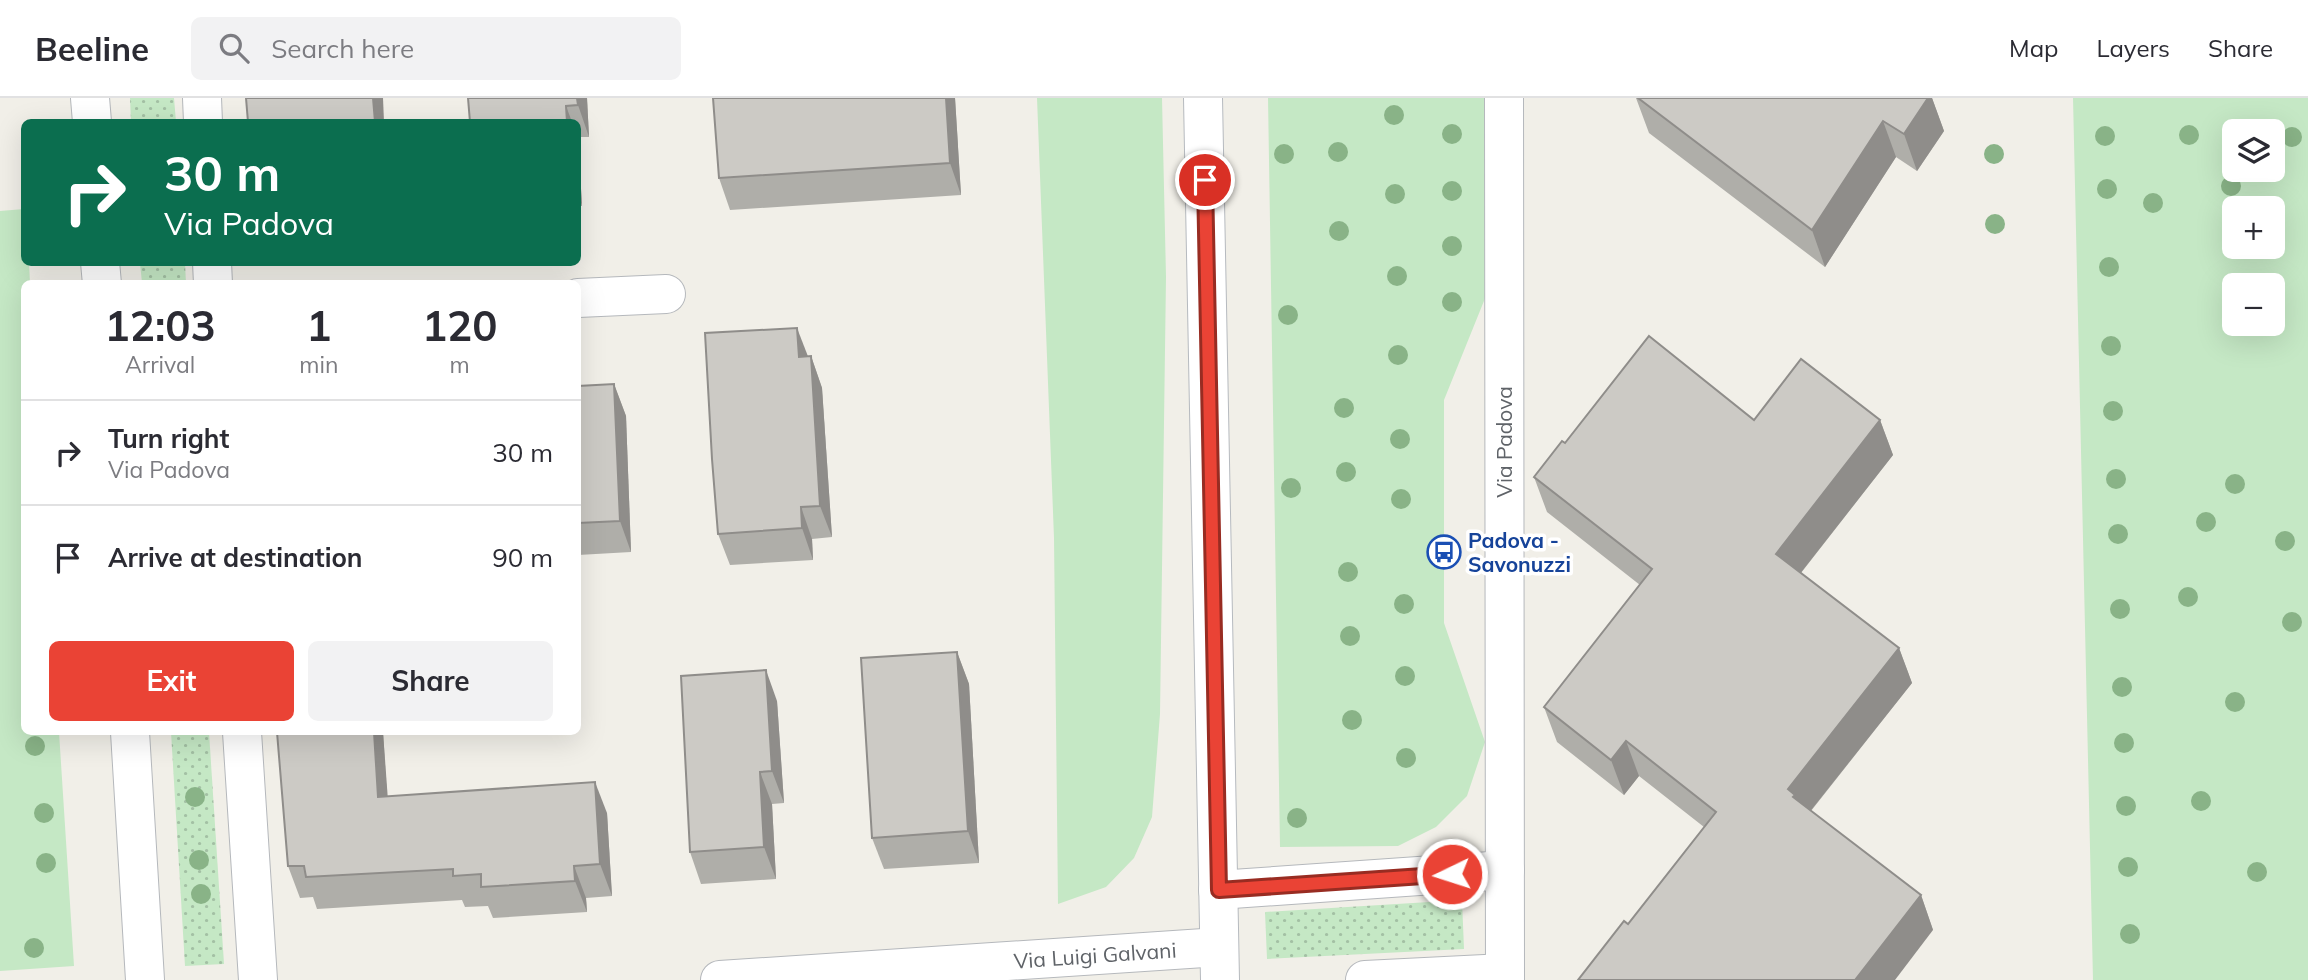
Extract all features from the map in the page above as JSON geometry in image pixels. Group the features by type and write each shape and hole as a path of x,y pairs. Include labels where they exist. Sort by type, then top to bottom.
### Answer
{"street":[{"path":"90,98 92,119"},
{"path":"202,98 203,119"},
{"path":"1203,98 1220,964"},
{"name":"Via Padova","path":"1365,980 1505,976 1504,98"},
{"path":"581,298 666,294"},
{"path":"130,735 145,980"},
{"path":"242,735 258,980"},
{"path":"1219,890 1504,870"},
{"name":"Via Luigi Galvani","path":"720,980 1220,964"}],"green space":[{"path":"130,98 174,98 176,119 131,119"},
{"path":"1037,98 1162,98 1166,277 1160,714 1152,817 1134,858 1106,887 1058,904 1054,538"},
{"path":"1268,98 1488,98 1488,291 1444,400 1444,623 1485,742 1467,796 1436,827 1398,846 1280,847"},
{"path":"2073,98 2308,98 2308,980 2093,980"},
{"path":"21,209 21,266 29,266 30,280 21,280 21,735 59,735 74,966 0,971 0,211"},
{"path":"140,266 185,266 186,280 142,280"},
{"path":"171,735 209,735 224,964 185,966"},
{"path":"1462,900 1464,949 1267,959 1265,912"}],"building":[{"path":"246,98 373,98 375,119 248,119"},
{"path":"468,98 577,98 578,105 566,106 567,119 470,119"},
{"path":"713,98 946,98 950,163 719,178"},
{"path":"1638,98 1928,98 1904,134 1883,121 1812,230"},
{"path":"797,328 799,357 811,356 820,506 801,507 802,528 718,534 705,333"},
{"path":"1649,336 1754,420 1801,359 1880,420 1776,554 1899,648 1788,789 1795,795 1793,797 1921,895 1855,980 1578,980 1624,921 1628,924 1716,812 1626,741 1611,760 1544,707 1652,569 1534,477 1562,441 1565,443"},
{"path":"614,384 620,521 581,523 581,386"},
{"path":"957,652 968,831 872,838 861,658"},
{"path":"766,670 772,771 760,772 764,847 690,852 681,676"},
{"path":"277,735 374,735 378,797 595,782 600,864 574,866 575,881 481,887 481,874 453,876 453,869 306,877 304,866 288,866"}],"place":[{"name":"Padova - Savonuzzi","path":"1444,552"}],"route":[{"path":"1205,180 1219,890 1452,874"}]}
